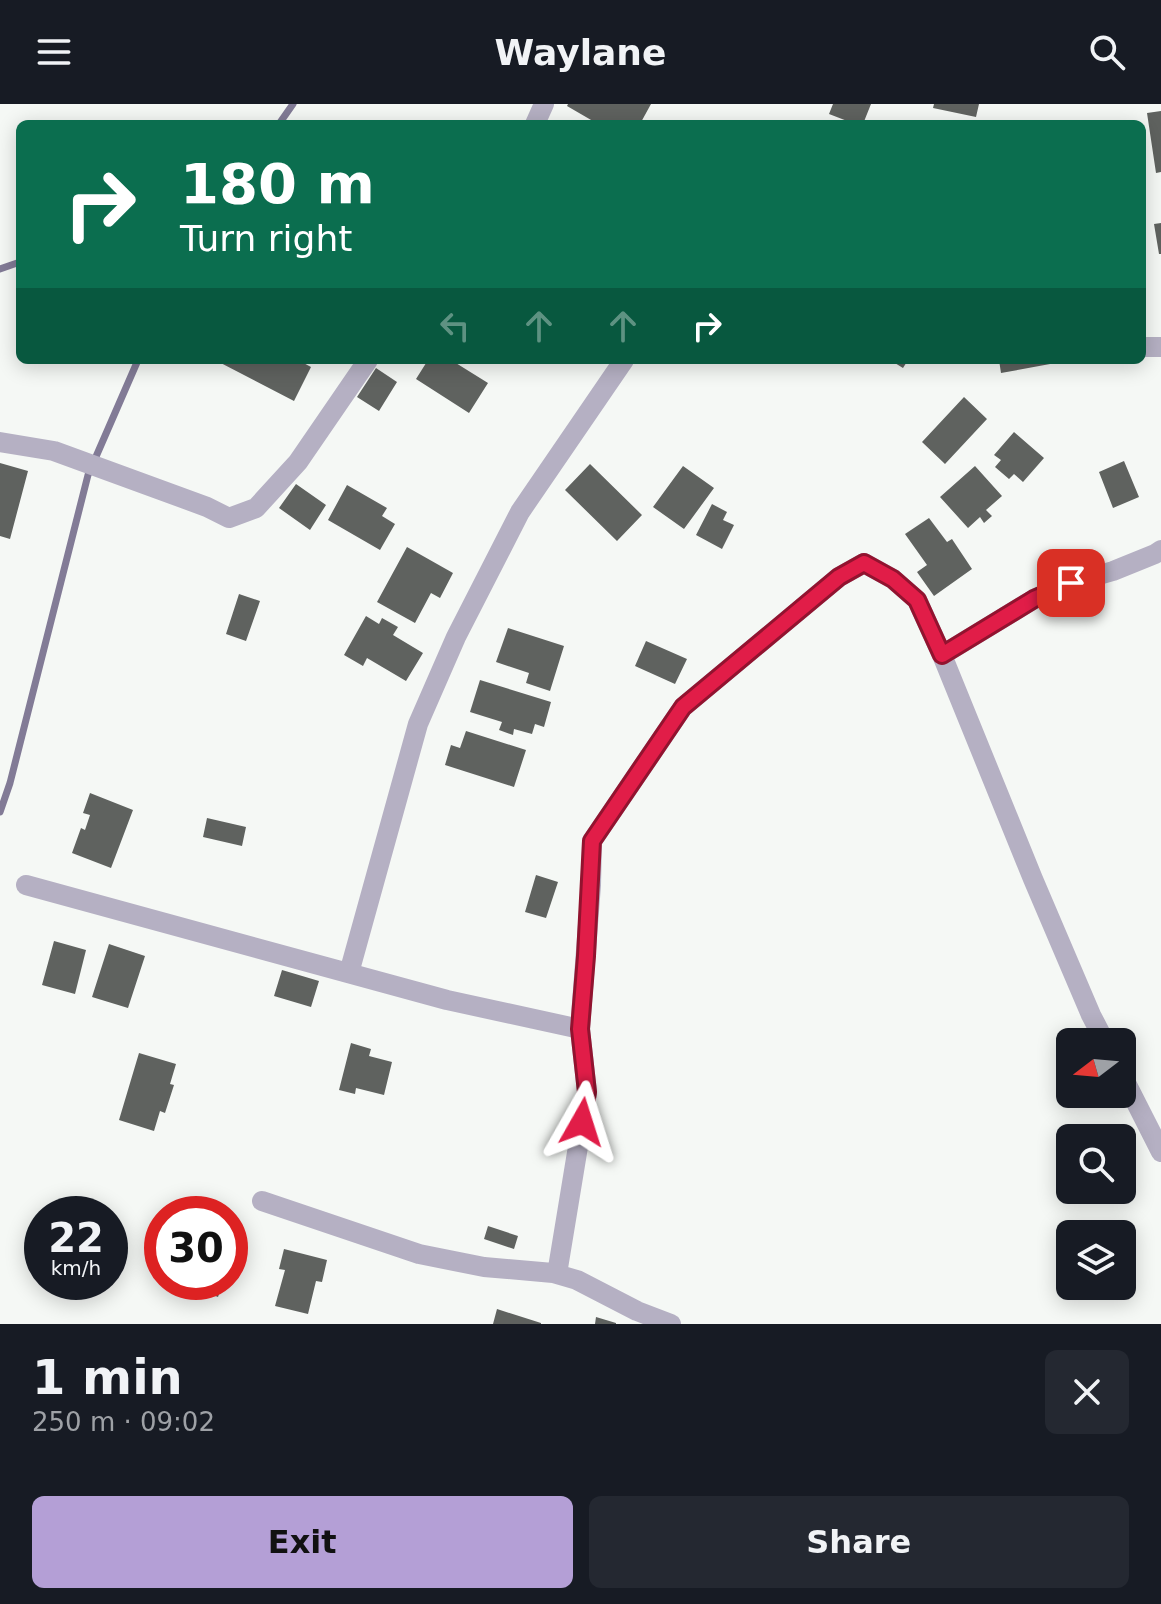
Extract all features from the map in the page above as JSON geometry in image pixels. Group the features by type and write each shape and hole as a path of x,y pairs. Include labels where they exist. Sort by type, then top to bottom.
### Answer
{"street":[{"path":"0,442 54,451 207,507 229,518 256,508 298,462 365,364"},
{"path":"349,973 418,724 456,637 520,512 621,364"},
{"path":"942,655 1034,599 1161,550"},
{"path":"557,1274 587,1092 580,1029 592,841 683,707 839,577 864,563 893,579 917,600 1098,1028"},
{"path":"26,885 447,1000 580,1029"},
{"path":"1136,1103 1161,1152"},
{"path":"262,1201 419,1254 484,1267 557,1274 577,1280 637,1311 671,1324"}],"building":[{"path":"651,104 642,120 591,120 567,106"},
{"path":"833,104 871,104 865,120 845,120 829,114"},
{"path":"934,104 979,104 976,117 933,108"},
{"path":"1161,111 1161,172 1156,173 1147,113"},
{"path":"1161,223 1161,254 1159,254 1154,224"},
{"path":"223,364 305,364 311,367 294,401"},
{"path":"425,364 457,364 488,383 469,413 416,379"},
{"path":"1000,364 1050,364 1001,373"},
{"path":"376,368 397,382 379,411 357,397"},
{"path":"964,397 987,419 945,464 922,442"},
{"path":"1014,432 1044,458 1023,482 1014,474 1009,479 995,467 1001,460 994,455"},
{"path":"1124,461 1139,497 1113,508 1099,472"},
{"path":"0,463 28,471 10,539 0,536"},
{"path":"590,464 642,515 617,541 565,490"},
{"path":"683,466 714,488 684,529 653,507"},
{"path":"975,466 1002,496 986,510 992,516 984,523 980,517 968,528 940,497"},
{"path":"296,484 326,505 310,530 279,508"},
{"path":"347,485 387,508 382,516 395,524 380,550 328,520"},
{"path":"712,504 727,512 723,520 734,525 722,549 696,535"},
{"path":"929,518 947,542 952,539 972,569 934,596 917,572 927,565 905,534"},
{"path":"407,547 453,573 440,598 431,593 415,623 377,602"},
{"path":"239,594 260,601 246,641 226,634"},
{"path":"366,616 379,624 382,618 398,627 393,635 423,653 406,681 367,658 363,666 344,655"},
{"path":"508,628 564,646 550,691 526,683 529,673 496,662"},
{"path":"646,641 687,659 675,684 635,666"},
{"path":"480,680 551,702 544,727 535,724 532,734 514,729 513,735 499,730 502,722 470,712"},
{"path":"466,731 526,750 514,787 445,765 451,745 460,748"},
{"path":"90,793 133,810 111,868 72,853 81,828 85,830 90,815 83,813"},
{"path":"207,818 246,827 242,846 203,837"},
{"path":"536,875 558,882 546,918 525,912"},
{"path":"54,941 86,950 75,994 42,985"},
{"path":"109,944 145,956 128,1008 92,997"},
{"path":"282,970 319,981 311,1007 274,996"},
{"path":"351,1043 371,1049 369,1056 392,1062 384,1095 356,1088 355,1094 339,1090"},
{"path":"139,1053 176,1064 170,1084 174,1085 165,1113 160,1111 154,1131 119,1120"},
{"path":"488,1226 518,1236 514,1249 484,1239"},
{"path":"284,1249 327,1260 322,1282 316,1281 308,1314 275,1306 285,1270 279,1269"},
{"path":"497,1309 541,1323 541,1324 493,1324"},
{"path":"596,1317 616,1323 616,1324 595,1324"}],"waterway":[{"path":"282,120 293,104"},
{"path":"0,269 16,263"},
{"path":"0,812 88,475 136,364"}],"route":[{"path":"582,1122 587,1092 580,1029 592,841 683,707 839,577 864,563 893,579 917,600 942,655 1034,599 1071,583"}]}
